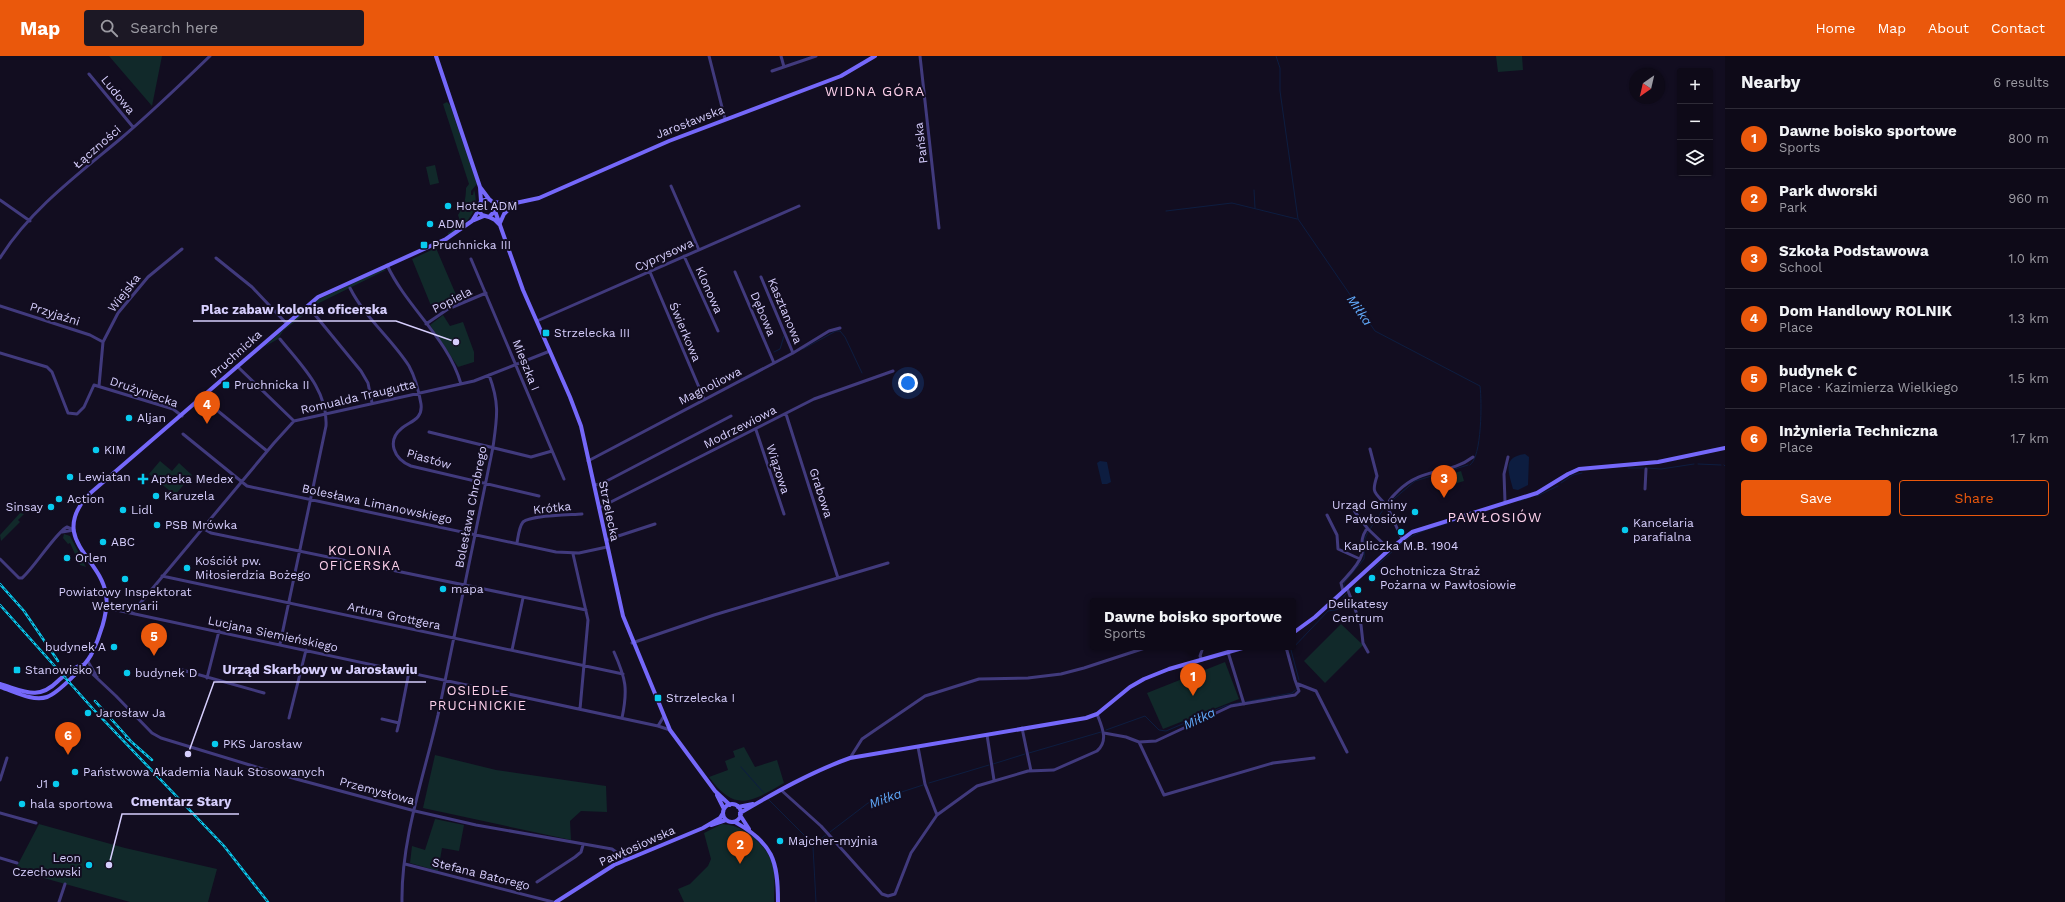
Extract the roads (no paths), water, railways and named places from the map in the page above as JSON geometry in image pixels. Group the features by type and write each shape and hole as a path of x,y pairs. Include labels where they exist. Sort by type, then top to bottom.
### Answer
{"street":[{"name":"Łączności","path":"0,258 30,221 210,56"},
{"path":"436,56 480,187 481,201 478,210 495,220 500,225 504,214 512,204"},
{"path":"709,56 725,119"},
{"path":"782,56 784,67"},
{"path":"772,71 816,56"},
{"name":"Jarosławska","path":"496,210 512,204 539,198 670,141 841,76 875,56"},
{"name":"Pańska","path":"920,56 939,228"},
{"name":"Ludowa","path":"89,74 133,127"},
{"path":"671,186 699,250"},
{"path":"480,187 489,199 494,202 496,210 487,216"},
{"path":"481,201 489,199"},
{"path":"0,200 30,221"},
{"name":"Jarosławska","path":"494,202 512,204"},
{"name":"Cyprysowa","path":"537,321 799,206"},
{"name":"Pruchnicka","path":"472,221 478,210"},
{"name":"Strzelecka","path":"496,210 512,260 581,426 622,616 632,643 670,730 715,791 730,805"},
{"name":"Pruchnicka","path":"0,687 33,697 47,697 53,694 87,660 95,645 107,608 106,592 102,582 78,544 74,530 75,517 78,508 87,496 182,416 286,323 318,297 448,238 472,221 487,216"},
{"name":"Wiejska","path":"99,386 103,342 118,312 134,291 158,267 182,248"},
{"name":"Klonowa","path":"684,256 718,331"},
{"path":"216,258 252,287 286,323"},
{"name":"Mieszka I","path":"471,259 564,479"},
{"path":"387,265 399,288 452,358 462,384"},
{"name":"Świerkowa","path":"650,272 704,399"},
{"name":"Dębowa","path":"735,272 774,363"},
{"name":"Kasztanowa","path":"761,276 794,353"},
{"name":"Piastów","path":"350,288 357,302 409,366 418,392 421,407 417,419 402,428 395,439 394,452 398,459 411,466 539,496"},
{"name":"Popiela","path":"426,324 448,309 486,293"},
{"name":"Przyjaźni","path":"0,306 90,335 103,342"},
{"path":"311,310 361,371 368,383 372,403"},
{"name":"Magnoliowa","path":"588,461 794,353 829,331 840,328"},
{"path":"280,339 316,385 327,413 326,426 280,644"},
{"name":"Romualda Traugutta","path":"132,613 202,528 294,421 418,392 462,384 550,350"},
{"name":"Drużyniecka","path":"0,353 47,367 52,372 68,413 77,414 84,407 94,385 172,409 182,416"},
{"path":"237,366 294,421"},
{"name":"Modrzewiowa","path":"599,508 756,430 814,399 893,371"},
{"name":"Bolesława Chrobrego","path":"402,902 405,864 415,811 445,681 493,447 498,414 497,401 488,375"},
{"path":"202,398 267,451"},
{"name":"Grabowa","path":"786,414 838,578"},
{"path":"594,485 601,484 730,416"},
{"name":"Wiązowa","path":"756,430 784,514"},
{"path":"429,432 531,457 552,451"},
{"name":"Bolesława Limanowskiego","path":"183,434 241,483 247,486 556,552 573,554 607,547"},
{"path":"1296,631 1315,617 1389,549 1412,532 1543,490 1568,474 1578,470 1658,462 1725,448"},
{"path":"1370,449 1377,476 1374,483 1374,489 1387,506 1402,539"},
{"path":"1387,506 1388,501 1410,479 1425,473 1466,463 1473,457"},
{"path":"1505,502 1504,474 1508,457"},
{"path":"1644,489 1646,469"},
{"path":"1351,503 1355,512 1368,529 1389,549"},
{"name":"Krótka","path":"517,543 521,526 526,520 582,514"},
{"path":"1327,515 1336,535 1338,549 1360,559"},
{"path":"606,540 655,524"},
{"path":"0,559 19,578 22,578 62,532 68,527 74,530"},
{"path":"202,528 211,533 586,610"},
{"path":"1368,529 1365,532 1361,543 1362,554 1360,559 1341,583 1360,625 1363,643 1368,652"},
{"path":"573,554 588,620 580,709"},
{"path":"632,643 714,615 888,563"},
{"name":"Artura Grottgera","path":"162,576 623,674"},
{"path":"512,650 523,598"},
{"name":"Lucjana Siemieńskiego","path":"107,608 622,718 670,730"},
{"path":"207,678 219,631"},
{"path":"288,718 306,650"},
{"path":"850,758 862,739 925,696 979,679 1028,678 1061,674 1139,650"},
{"path":"1202,650 1200,656 1202,660"},
{"path":"735,822 740,814 757,802 826,767 850,758 987,736 1022,728 1069,721 1097,714 1130,687 1144,680 1169,669 1235,650"},
{"path":"1104,733 1126,737 1139,742 1156,741 1231,706 1295,695 1299,691 1298,684 1295,680 1287,650"},
{"path":"614,652 623,674 626,696 622,718"},
{"path":"1228,652 1243,703"},
{"path":"87,660 99,680"},
{"path":"82,665 99,680"},
{"name":"Pruchnicka","path":"0,684 32,693 40,693 47,691 69,671 82,665"},
{"path":"182,670 264,693"},
{"path":"397,731 409,672"},
{"name":"Przemysłowa","path":"99,680 152,733 161,738 296,779 415,811 583,845 612,849 620,853 626,859"},
{"path":"1298,684 1316,691 1347,752"},
{"path":"781,790 821,826 882,894 888,896 895,894 911,853 937,815 977,786 994,780 1031,771 1054,770 1097,752 1100,748 1104,733 1097,714"},
{"path":"658,726 664,716"},
{"path":"382,719 399,723"},
{"path":"1022,728 1031,771"},
{"path":"987,736 994,780"},
{"path":"1139,742 1164,796 1273,763 1314,758"},
{"path":"918,747 925,784 937,815"},
{"path":"0,780 7,758"},
{"name":"Strzelecka","path":"715,791 723,811"},
{"path":"757,802 738,807 730,805 723,811 726,820 735,822 750,831 766,846 774,859 778,875 778,902"},
{"path":"738,807 740,814 750,831"},
{"name":"Pawłosiowska","path":"708,826 723,811"},
{"path":"0,813 36,823"},
{"name":"Pawłosiowska","path":"555,902 626,859 726,820"},
{"path":"537,882 575,857 581,852 583,845"},
{"path":"0,858 17,863"},
{"name":"Stefana Batorego","path":"405,864 555,902"},
{"path":"59,902 65,884"}],"water":[{"path":"1525,454 1529,457 1528,485 1518,490 1513,489 1508,467 1512,458"},
{"path":"1100,461 1107,462 1111,482 1107,484 1102,484 1097,463"}],"waterway":[{"name":"Miłka","path":"1276,56 1280,68 1280,91 1298,219 1375,331 1480,386 1481,415 1479,440 1474,460 1470,465"},
{"path":"1254,190 1255,208"},
{"path":"1166,211 1232,203 1297,219"},
{"path":"803,349 836,331 840,331 845,337 862,373"},
{"path":"774,352 780,349 784,336"},
{"path":"743,381 760,372"},
{"path":"1647,468 1661,469 1694,464"},
{"path":"1698,464 1721,465"},
{"name":"Miłka","path":"1388,504 1415,481 1468,465"},
{"path":"1628,468 1644,468"},
{"path":"1561,483 1573,475 1582,473"},
{"path":"1537,496 1558,486"},
{"path":"1519,501 1531,497"},
{"name":"Miłka","path":"1370,529 1385,507"},
{"path":"1396,549 1402,543 1417,534 1458,520"},
{"name":"Miłka","path":"1344,587 1344,583 1364,559 1365,538 1368,532"},
{"path":"1372,570 1393,551"},
{"name":"Miłka","path":"1296,645 1328,611 1341,609 1344,596 1347,593"},
{"name":"Miłka","path":"1291,650 1299,680"},
{"name":"Miłka","path":"1245,702 1292,693 1297,689"},
{"name":"Miłka","path":"1106,730 1145,716 1159,730 1166,731 1225,706 1242,702"},
{"name":"Miłka","path":"1029,753 1101,732"},
{"name":"Miłka","path":"993,764 1025,754"},
{"name":"Miłka","path":"929,783 989,765"},
{"path":"741,767 764,793"},
{"name":"Miłka","path":"830,832 868,803 923,785"},
{"path":"768,799 813,844"},
{"name":"Miłka","path":"816,902 813,847 816,842 826,835"}],"railway":[{"path":"0,584 24,611 58,661"},
{"path":"0,605 94,710 224,846 268,902"},
{"path":"95,701 130,740"},
{"path":"126,737 152,760"}],"place":[{"name":"Hotel ADM","path":"448,206"},
{"name":"ADM","path":"430,224"},
{"name":"Pruchnicka III","path":"424,245"},
{"name":"Strzelecka III","path":"546,333"},
{"name":"Plac zabaw kolonia oficerska","path":"456,342"},
{"name":"Pruchnicka II","path":"226,385"},
{"name":"Aljan","path":"129,418"},
{"name":"Dom Handlowy ROLNIK","path":"207,424"},
{"name":"KIM","path":"96,450"},
{"name":"Lewiatan","path":"70,477"},
{"name":"Apteka Medex","path":"143,479"},
{"name":"Karuzela","path":"156,496"},
{"name":"Szkoła Podstawowa","path":"1444,498"},
{"name":"Action","path":"59,499"},
{"name":"Sinsay","path":"51,507"},
{"name":"Lidl","path":"123,510"},
{"name":"Urząd Gminy Pawłosiów","path":"1415,512"},
{"name":"PSB Mrówka","path":"157,525"},
{"name":"Kancelaria parafialna","path":"1625,530"},
{"name":"Kapliczka M.B. 1904","path":"1401,532"},
{"name":"ABC","path":"103,542"},
{"name":"Orlen","path":"67,558"},
{"name":"Kościół pw. Miłosierdzia Bożego","path":"187,568"},
{"name":"Ochotnicza Straż Pożarna w Pawłosiowie","path":"1372,578"},
{"name":"Powiatowy Inspektorat Weterynarii","path":"125,579"},
{"name":"mapa","path":"443,589"},
{"name":"Delikatesy Centrum","path":"1358,590"},
{"name":"budynek A","path":"114,647"},
{"name":"budynek C","path":"154,656"},
{"name":"Stanowisko 1","path":"17,670"},
{"name":"budynek D","path":"127,673"},
{"name":"Dawne boisko sportowe","path":"1193,696"},
{"name":"Strzelecka I","path":"658,698"},
{"name":"Jarosław Ja","path":"88,713"},
{"name":"PKS Jarosław","path":"215,744"},
{"name":"Urząd Skarbowy w Jarosławiu","path":"188,754"},
{"name":"Inżynieria Techniczna","path":"68,755"},
{"name":"Państwowa Akademia Nauk Stosowanych","path":"75,772"},
{"name":"J1","path":"56,784"},
{"name":"hala sportowa","path":"22,804"},
{"name":"Majcher-myjnia","path":"780,841"},
{"name":"Park dworski","path":"740,864"},
{"name":"Leon Czechowski","path":"89,865"},
{"name":"Cmentarz Stary","path":"109,865"}],"district":[{"name":"WIDNA GÓRA","path":"875,91"},
{"name":"PAWŁOSIÓW","path":"1495,517"},
{"name":"KOLONIA OFICERSKA","path":"360,558"},
{"name":"OSIEDLE PRUCHNICKIE","path":"478,698"}]}
